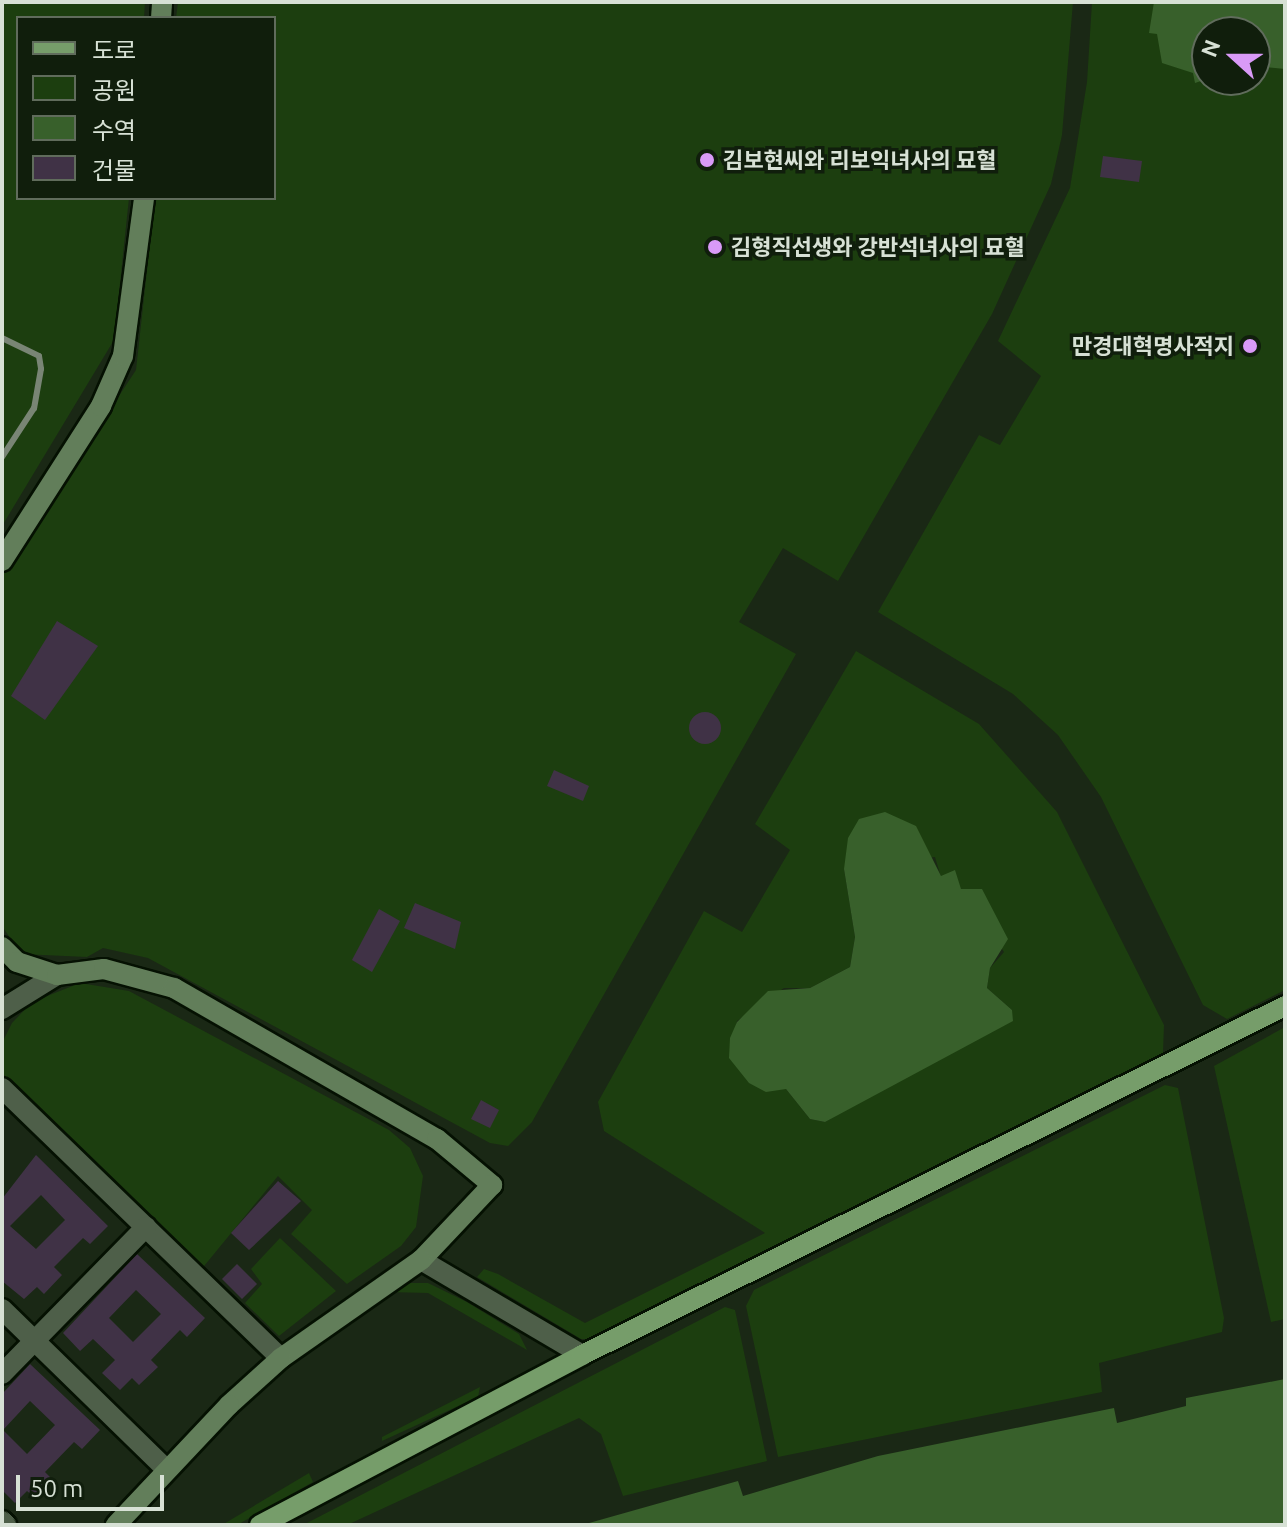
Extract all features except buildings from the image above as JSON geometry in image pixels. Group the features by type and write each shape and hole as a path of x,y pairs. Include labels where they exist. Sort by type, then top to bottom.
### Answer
{"main road":[{"path":"2,561 101,406 123,356 144,200"},
{"path":"2,947 17,962 57,975 104,969 174,988 437,1139 492,1185 421,1260 281,1358 164,1467 116,1525"},
{"path":"260,1525 582,1355 1285,1006"}],"street":[{"path":"2,1009 57,975"},
{"path":"2,1088 281,1358"},
{"path":"2,1374 146,1227"},
{"path":"421,1260 582,1355"},
{"path":"2,1309 164,1467"}],"green space":[{"path":"2,2 145,2 144,16 16,16 16,200 129,200 114,340 2,526"},
{"path":"178,2 1073,2 1062,135 1051,184 992,314 838,581 783,548 739,622 796,654 532,1122 508,1146 490,1143 148,958 103,948 87,957 21,954 2,926 2,574 136,370 155,200 276,200 276,16 176,16"},
{"path":"1092,2 1285,2 1285,990 1227,1019 1203,1005 1101,797 1058,735 1013,694 878,612 979,435 1000,445 1041,376 998,341 1070,188 1087,82"},
{"path":"856,651 979,724 1057,812 1164,1025 1163,1053 594,1339 581,1339 477,1277 484,1269 498,1274 585,1323 765,1233 604,1131 598,1102 704,911 742,932 790,850 755,824","holes":["935,857 941,877 961,889 1004,952 990,968 987,988 1012,1010 825,1122 810,1119 786,1089 730,1058 737,1021 784,988 810,988 850,967 855,937 844,869"]},
{"path":"80,983 129,991 389,1130 410,1148 423,1176 416,1227 401,1246 347,1284 291,1234 312,1210 278,1176 200,1271 2,1073 2,1043 12,1023 32,1002"},
{"path":"1285,1027 1285,1319 1271,1322 1214,1066"},
{"path":"1165,1085 1178,1088 1224,1318 1222,1332 1099,1363 1102,1392 778,1457 746,1306 754,1290"},
{"path":"280,1238 336,1291 279,1336 245,1303 262,1284 251,1269"},
{"path":"404,1283 428,1283 467,1302 519,1334 527,1350 428,1293 389,1292"},
{"path":"725,1307 735,1310 767,1461 623,1496 601,1434 579,1418 347,1525 303,1525"},
{"path":"480,1387 478,1397 382,1441 382,1437"},
{"path":"309,1473 313,1482 237,1525 222,1525"}],"water":[{"path":"1154,2 1285,2 1285,69 1271,68 1271,16 1191,16 1191,72 1162,63 1157,34 1149,33"},
{"path":"885,812 916,826 941,876 955,870 961,889 982,889 1008,939 990,968 987,988 1012,1010 1013,1021 825,1122 810,1119 786,1089 766,1092 749,1083 729,1058 730,1038 737,1022 768,991 810,988 850,967 855,937 844,869 848,838 859,819"},
{"path":"1285,1379 1285,1525 582,1525 738,1481 743,1496 878,1456 1114,1408 1117,1423 1186,1406 1186,1398"}],"railway":[{"path":"2,338 39,356 41,369 34,408 2,457"}],"place":[{"name":"김보현씨와 리보익녀사의 묘혈","path":"707,160"},
{"name":"김형직선생와 강반석녀사의 묘혈","path":"715,247"},
{"name":"만경대혁명사적지","path":"1250,346"}]}
